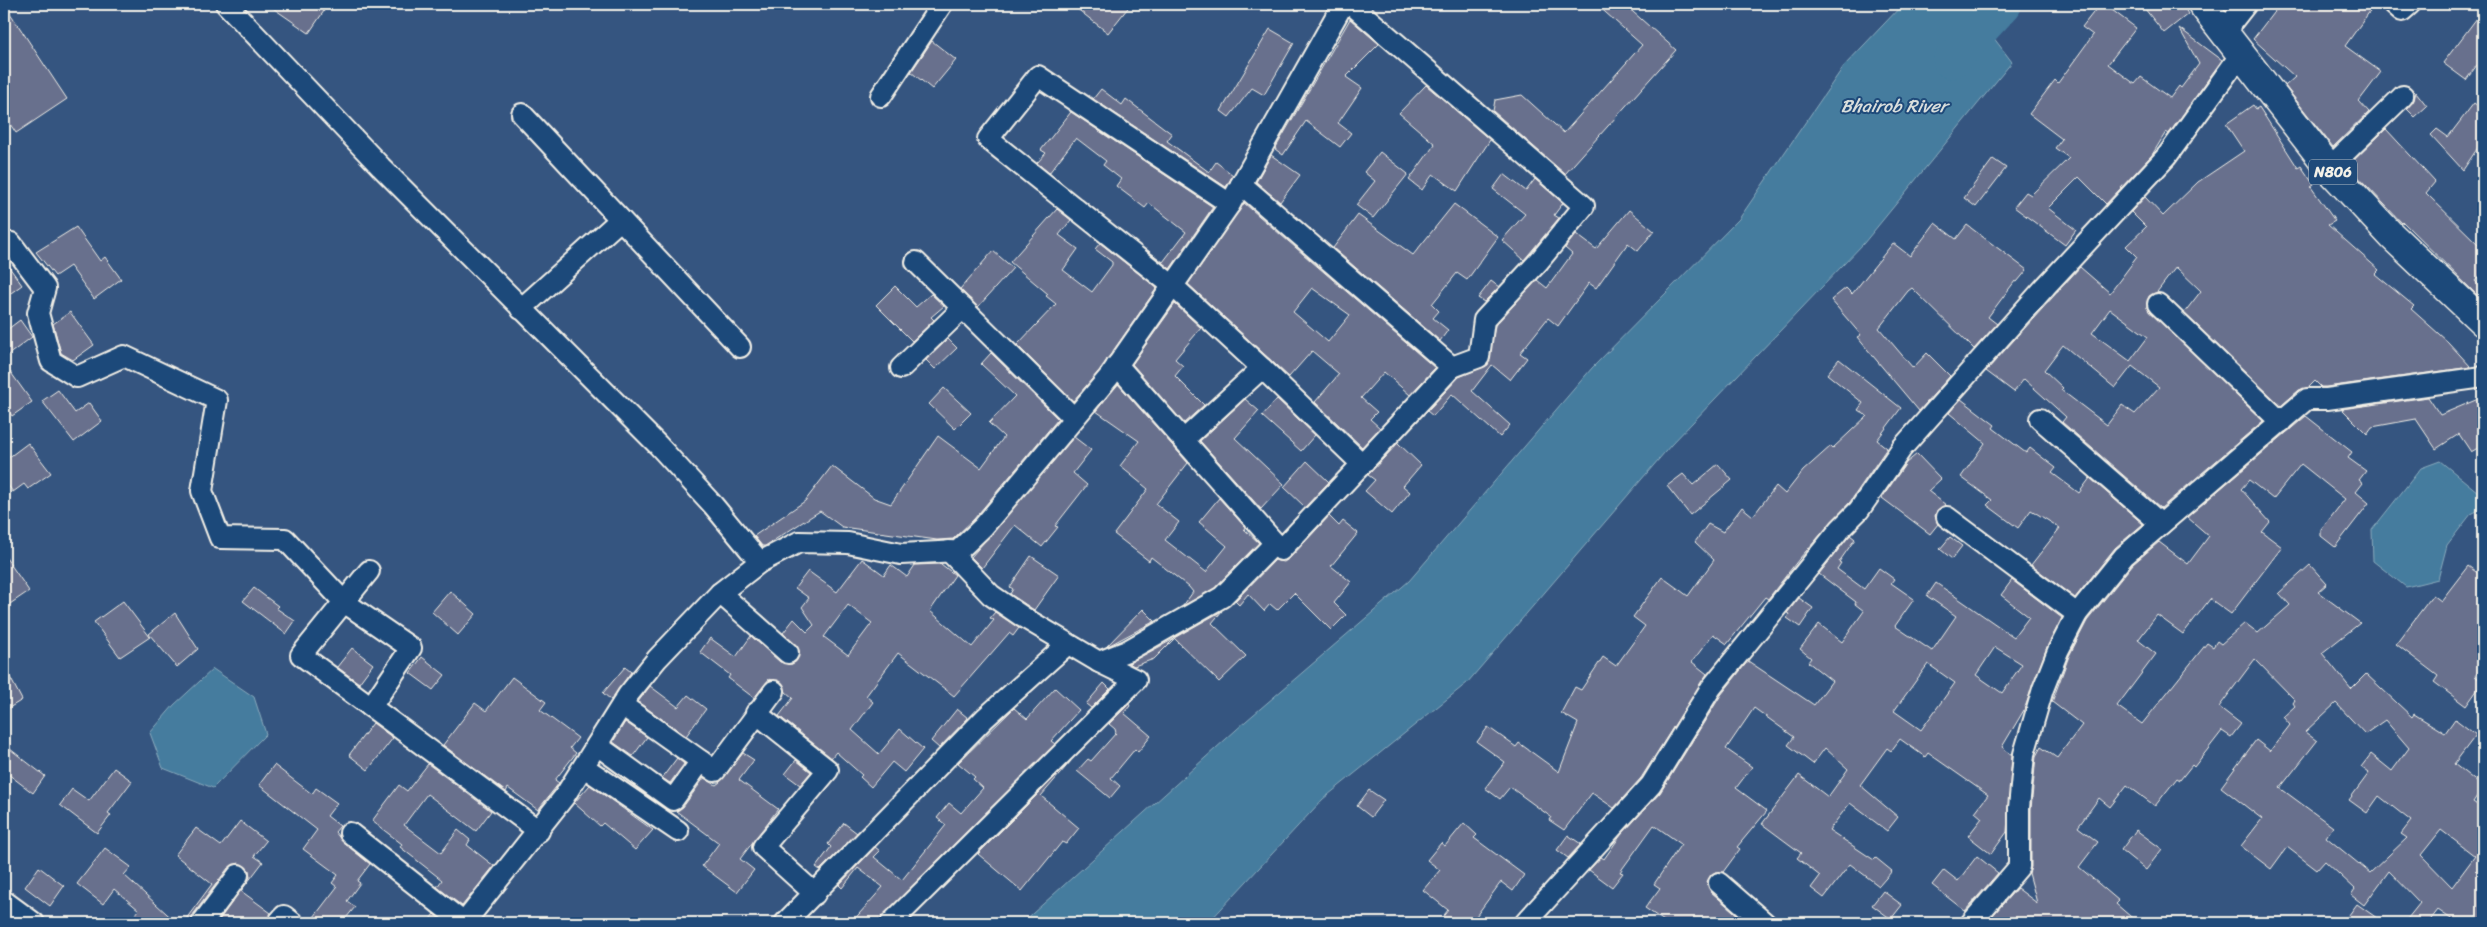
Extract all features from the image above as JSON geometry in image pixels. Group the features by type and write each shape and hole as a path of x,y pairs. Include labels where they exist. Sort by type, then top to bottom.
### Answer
{"highway":[{"name":"N806","path":"2202,4 2329,168 2392,236 2483,322"}],"street":[{"path":"881,96 942,4"},
{"path":"350,834 464,923 564,797 622,705 657,659 720,593 760,562 799,542 848,543 901,554 958,551 983,528 1117,365 1230,204 1343,4"},
{"path":"1117,365 1281,550 1452,368 1479,357 1484,320 1539,261 1584,206 1351,4"},
{"path":"2224,32 2246,4"},
{"path":"2394,4 2402,11 2410,4"},
{"path":"230,5 381,167 658,445 713,505 760,562"},
{"path":"1525,923 1651,785 1711,688 1840,529 1858,510 1902,448 2046,286 2167,156 2241,54"},
{"path":"1230,204 1038,76 988,139 1172,286 1262,368 1362,464"},
{"path":"2329,168 2403,96"},
{"path":"522,114 740,347"},
{"path":"1242,184 1452,368"},
{"path":"521,309 620,220"},
{"path":"4,244 11,244 45,288 38,312 51,361 76,377 124,356 217,400 202,490 220,538 285,540 344,602 411,648 371,706"},
{"path":"916,262 1074,418"},
{"path":"2158,304 2281,422"},
{"path":"901,368 963,308"},
{"path":"1190,434 1262,368"},
{"path":"1972,921 2019,867 2019,808 2024,754 2043,689 2058,651 2077,614 2124,556 2307,399 2483,377"},
{"path":"2040,419 2161,524"},
{"path":"1948,517 2077,614"},
{"path":"1099,662 1126,651 1222,597 1275,543"},
{"path":"891,923 1136,680 1099,662 1023,617 991,595 948,551"},
{"path":"369,571 301,655 539,830"},
{"path":"720,593 788,652"},
{"path":"785,923 985,718 1062,649"},
{"path":"622,705 714,771 774,691"},
{"path":"756,713 828,770 763,847 815,894"},
{"path":"597,745 673,800 701,761"},
{"path":"584,767 678,831"},
{"path":"202,923 238,875"},
{"path":"1719,883 1765,923"},
{"path":"4,901 34,923"},
{"path":"278,923 284,916 293,923"}],"water":[{"name":"Bhairob River","path":"1903,4 1968,4 2012,62 1864,243 1671,445 1467,683 1323,799 1208,923 1022,923 1246,721 1409,581 1592,368 1739,219 1844,66"},
{"path":"2440,461 2483,496 2483,508 2471,514 2447,545 2438,579 2406,587 2373,561 2372,530 2421,468"},
{"path":"213,669 254,697 266,734 213,788 163,768 150,733 174,705"}],"building":[{"path":"4,4 67,99 16,133 4,115"},
{"path":"267,4 313,4 324,11 309,33"},
{"path":"1071,4 1131,4 1108,33"},
{"path":"1596,4 1624,4 1676,50 1565,174 1493,111 1495,100 1522,95 1564,133 1642,45"},
{"path":"2100,4 2104,4 2136,28 2108,64 2135,84 2141,77 2170,98 2179,86 2181,88 2199,64 2179,28 2222,60 2169,134 2166,132 2152,155 2106,204 2079,177 2048,208 2076,230 2065,245 2014,207 2026,192 2031,195 2069,158 2055,148 2062,139 2029,114 2055,80 2058,83 2093,35 2082,27"},
{"path":"2141,4 2182,4 2188,14 2164,33"},
{"path":"2280,4 2375,4 2345,46 2381,72 2359,101 2369,112 2333,147 2285,86 2295,77 2253,39"},
{"path":"2483,10 2483,70 2477,65 2466,80 2443,63"},
{"path":"1350,19 1379,44 1346,77 1362,88 1338,123 1351,133 1340,147 1306,121 1283,155 1275,149"},
{"path":"1270,29 1294,43 1264,95 1252,88 1229,117 1221,111"},
{"path":"932,41 956,60 932,89 911,72"},
{"path":"1426,85 1490,140 1457,191 1433,174 1422,190 1409,180 1435,144 1399,113"},
{"path":"1101,89 1122,105 1126,99 1172,134 1167,141 1209,172 1216,162 1233,175 1226,187 1093,99"},
{"path":"2416,92 2427,106 2415,117 2407,109 2414,100"},
{"path":"2474,103 2483,110 2483,140 2463,170 2431,135 2437,129 2448,137"},
{"path":"2253,105 2256,109 2259,107 2298,168 2301,166 2314,185 2311,187 2335,221 2328,225 2379,270 2375,274 2414,306 2411,309 2448,342 2471,367 2326,387 2321,387 2315,381 2309,387 2299,390 2281,406 2184,313 2201,291 2176,267 2157,292 2149,296 2147,308 2263,421 2161,508 2062,422 2066,417 2024,379 2014,392 1986,371 2080,267 2110,293 2137,257 2126,246 2146,227 2131,212 2145,197 2163,216 2198,182 2244,151 2226,124","holes":["2110,309 2148,337 2130,361 2092,333","2063,345 2115,388 2132,366 2159,387 2135,414 2122,405 2107,425 2061,390 2063,388 2044,370"]},
{"path":"1071,112 1213,207 1170,269 1146,249 1163,262 1186,232 1149,203 1145,208 1116,186 1121,179 1103,165 1106,161 1076,138 1049,173 1037,163 1046,153 1041,150"},
{"path":"2386,129 2435,182 2426,193 2483,249 2483,272 2475,281 2483,289 2477,295 2402,223 2348,166"},
{"path":"1380,152 1408,174 1373,218 1356,205 1375,181 1364,172"},
{"path":"1271,155 1300,175 1280,202 1256,182"},
{"path":"1993,159 2006,168 1976,207 1964,198"},
{"path":"1504,174 1526,191 1535,179 1563,203 1554,215 1559,218 1524,260 1502,240 1525,214 1493,189"},
{"path":"1244,203 1435,368 1410,395 1384,372 1361,398 1377,412 1370,419 1380,428 1362,447 1315,402 1339,374 1312,351 1289,377 1188,284","holes":["1312,288 1350,315 1328,342 1293,312"]},
{"path":"1454,204 1498,237 1467,280 1457,273 1432,304 1439,311 1433,318 1448,330 1440,341 1333,248 1358,215 1413,255"},
{"path":"1057,209 1071,220 1059,235 1078,249 1063,270 1092,292 1112,265 1112,262 1095,249 1100,243 1157,288 1100,370 1073,401 1017,345 1056,304 1046,296 1048,294 1010,262"},
{"path":"1629,210 1654,231 1638,251 1628,243 1596,288 1589,283 1558,326 1548,318 1520,353 1527,358 1510,380 1492,365 1472,391 1510,425 1500,437 1452,394 1433,416 1427,411 1459,377 1488,365 1495,325 1537,280 1547,288 1572,254 1565,248 1576,234 1596,249"},
{"path":"1935,223 1956,239 1967,225 2027,270 2017,282 2015,281 1988,317 1997,324 1974,349 1912,288 1879,328 1913,368 1927,353 1950,376 1919,411 1857,337 1861,335 1831,300 1846,288 1852,294 1893,243 1910,256"},
{"path":"76,227 100,261 105,257 121,279 94,299 70,266 55,276 36,252"},
{"path":"993,251 1013,268 978,307 960,289"},
{"path":"4,260 22,285 4,298"},
{"path":"1491,281 1499,287 1484,302 1478,298"},
{"path":"895,286 916,307 931,294 944,306 931,317 934,320 912,341 876,305"},
{"path":"1175,304 1201,328 1175,359 1183,366 1175,376 1204,405 1184,423 1132,364"},
{"path":"70,312 94,345 73,360 61,353 53,324"},
{"path":"20,320 32,337 4,358 4,332"},
{"path":"948,339 957,348 935,369 926,360"},
{"path":"991,353 1058,419 974,519 953,539 937,540 842,527 820,511 765,546 762,546 754,536 805,501 832,466 874,498 891,504 938,436 981,468 1004,437 989,423 1015,396 981,364"},
{"path":"1839,359 1901,408 1877,440 1887,448 1850,502 1799,559 1768,599 1765,597 1727,644 1713,634 1692,662 1707,674 1641,778 1614,808 1592,793 1564,830 1549,820 1551,817 1510,787 1500,799 1485,788 1505,762 1477,742 1488,727 1516,747 1519,743 1559,772 1578,723 1561,713 1575,687 1581,690 1603,657 1616,666 1645,626 1633,617 1662,577 1688,596 1714,560 1695,542 1708,524 1723,532 1742,507 1753,516 1776,486 1785,494 1803,471 1831,446 1833,448 1867,416 1858,410 1863,403 1827,374"},
{"path":"4,363 32,402 12,416 4,405"},
{"path":"1118,384 1188,463 1156,504 1179,522 1165,540 1206,572 1227,546 1199,522 1219,498 1245,527 1244,529 1259,543 1215,588 1183,606 1193,592 1189,587 1151,557 1149,561 1114,534 1148,489 1120,466 1139,441 1096,411"},
{"path":"944,388 971,413 955,429 929,404"},
{"path":"58,390 75,413 89,403 102,421 74,442 42,401"},
{"path":"2428,397 2440,415 2483,397 2483,445 2471,452 2459,434 2436,449 2416,419 2372,427 2367,434 2342,409"},
{"path":"1245,399 1259,411 1235,438 1284,484 1261,509 1200,441"},
{"path":"1277,399 1315,435 1301,451 1262,416"},
{"path":"1961,399 1995,425 1993,428 2026,453 2030,448 2056,468 2052,473 2079,493 2090,478 2143,524 2115,548 2075,598 2031,565 2060,528 2031,510 2018,528 1987,505 1992,500 1961,477 1985,443 1949,413"},
{"path":"2306,416 2352,452 2348,458 2366,471 2359,480 2363,483 2356,492 2369,503 2335,547 2321,536 2321,530 2345,499 2301,464 2273,499 2249,480 2241,489 2270,522 2262,532 2282,547 2231,614 2210,599 2183,634 2157,615 2138,640 2156,654 2117,706 2142,724 2207,643 2213,647 2217,641 2221,644 2245,623 2258,633 2290,605 2279,593 2310,565 2327,584 2318,592 2360,623 2322,653 2351,689 2366,674 2412,717 2414,714 2445,733 2455,719 2476,735 2454,764 2483,787 2473,802 2483,809 2483,826 2477,834 2483,839 2483,923 2457,923 2438,910 2428,923 2404,923 2420,903 2389,871 2364,905 2351,895 2355,889 2325,861 2317,870 2287,847 2271,869 2241,846 2262,819 2221,787 2256,740 2270,751 2290,725 2283,717 2295,706 2293,703 2295,700 2255,659 2219,707 2241,724 2231,737 2222,731 2194,767 2192,765 2180,780 2177,778 2155,806 2127,785 2110,807 2099,798 2078,827 2098,842 2079,867 2119,901 2116,904 2138,923 1986,923 2017,888 2037,903 2029,873 2031,867 2031,809 2036,756 2041,747 2057,758 2082,725 2052,702 2069,656 2087,621 2133,564 2159,542 2188,564 2209,536 2187,517","holes":["2336,703 2365,734 2385,720 2409,748 2392,771 2371,754 2361,767 2369,773 2349,800 2367,813 2379,796 2411,821 2401,834 2407,838 2370,873 2326,837 2333,827 2280,788 2317,741 2305,732","2441,830 2475,856 2452,887 2421,855"]},
{"path":"1074,437 1091,450 1073,473 1087,485 1055,526 1058,527 1042,547 1015,525 982,568 971,557"},
{"path":"28,443 51,473 28,489 24,484 13,492 4,480 4,461"},
{"path":"1398,443 1421,465 1403,486 1410,492 1392,514 1365,491 1375,480 1368,475"},
{"path":"1917,454 1941,479 1928,491 1946,505 1937,510 1935,516 1938,524 1930,534 1882,498 1906,463"},
{"path":"1307,461 1329,482 1305,507 1284,487"},
{"path":"1718,464 1732,480 1690,515 1667,486 1683,474 1693,485"},
{"path":"1329,516 1339,526 1343,521 1358,533 1331,566 1351,582 1334,603 1346,615 1331,630 1294,593 1277,610 1270,604 1264,611 1248,594 1239,605 1235,601 1275,560 1284,562 1290,558"},
{"path":"1850,535 1855,539 1839,562 1841,563 1837,569 1864,589 1879,568 1894,579 1891,583 1914,599 1895,626 1932,651 1956,616 1927,596 1936,583 2014,637 2029,617 2001,595 2012,580 2062,618 2047,647 2024,710 2002,747 2012,755 2007,832 1991,854 1968,836 1982,818 1975,812 1988,795 1928,753 1925,757 1900,739 1891,751 1887,748 1860,785 1898,817 1887,831 1850,803 1829,830 1874,860 1876,858 1892,871 1879,886 1850,864 1824,898 1811,888 1820,876 1797,858 1801,853 1762,824 1799,775 1828,797 1848,769 1825,748 1813,764 1788,745 1794,737 1754,708 1726,749 1752,767 1736,788 1767,811 1737,847 1740,849 1723,872 1715,872 1707,881 1711,892 1747,923 1667,923 1645,908 1660,888 1654,884 1681,844 1654,825 1620,872 1623,873 1612,887 1589,870 1601,857 1604,859 1621,835 1660,793 1721,695 1748,661 1814,705 1832,681 1808,662 1811,658 1800,649 1819,624 1842,642 1864,611 1855,604 1856,602 1819,574","holes":["1995,647 2022,664 2002,693 1976,675","1928,664 1955,683 1921,730 1894,711"]},
{"path":"1950,537 1962,546 1952,559 1940,549"},
{"path":"4,555 29,591 4,608"},
{"path":"1031,556 1059,575 1034,610 1010,594 1013,589 1010,587"},
{"path":"862,559 884,575 891,565 907,577 915,565 941,564 955,575 930,611 972,647 994,620 990,618 995,612 1019,628 1013,636 1009,633 954,696 898,653 866,696 873,702 852,730 879,754 900,729 923,749 904,772 892,762 871,787 860,777 862,775 836,752 831,758 779,716 793,698 786,692 781,682 769,679 754,698 728,678 730,675 700,652 710,638 736,657 751,636 780,662 792,664 797,660 799,650 783,633 794,619 807,632 814,625 802,607 809,598 795,588 808,571 837,592","holes":["848,605 872,623 848,655 824,637"]},
{"path":"2468,566 2483,577 2483,665 2475,676 2483,682 2466,706 2434,682 2438,676 2396,644 2433,595 2441,601"},
{"path":"254,588 278,606 276,608 295,621 286,634 243,601"},
{"path":"450,591 476,614 458,635 432,612"},
{"path":"1799,598 1813,608 1800,627 1787,618 1789,614 1787,613"},
{"path":"123,601 150,637 120,657 94,622"},
{"path":"1143,609 1155,621 1106,647"},
{"path":"1222,611 1212,623 1246,656 1219,682 1174,638"},
{"path":"175,613 198,649 177,667 149,634"},
{"path":"1174,639 1154,659 1134,666 1129,663"},
{"path":"352,648 373,664 359,683 337,667"},
{"path":"422,657 445,675 433,690 410,673"},
{"path":"4,666 22,700 4,711"},
{"path":"625,667 631,672 611,700 603,693"},
{"path":"512,677 546,702 540,710 578,738 570,748 576,753 555,780 559,783 538,810 508,788 506,792 443,745 475,703 486,711"},
{"path":"1104,683 1110,689 1091,708 1086,704"},
{"path":"650,686 678,707 688,695 706,709 686,736 638,702"},
{"path":"1055,688 1079,710 1051,741 1055,744 883,915 879,923 851,923 883,887 858,868 842,888 839,885 875,847 880,851 874,857 902,880 946,825 937,818 949,803 961,813 983,788 973,779 975,777 958,763 1014,708 1027,719"},
{"path":"1129,704 1130,706 1124,713 1151,736 1138,752 1135,749 1111,778 1120,786 1110,798 1077,771 1088,759 1091,761 1116,733 1115,729 1109,724"},
{"path":"957,709 968,718 939,748 931,741"},
{"path":"625,722 647,737 633,756 613,742"},
{"path":"373,723 393,738 368,770 349,755"},
{"path":"10,749 45,776 33,793 4,771 4,758"},
{"path":"743,753 754,760 739,780 778,809 740,859 754,870 737,892 702,866 719,843 676,811 683,807 704,778 716,785 720,782"},
{"path":"677,758 684,764 670,783 662,778"},
{"path":"796,760 811,772 800,785 785,774"},
{"path":"1071,761 1041,796 1079,828 1066,844 1062,842 1022,891 978,854"},
{"path":"428,764 491,811 476,831 427,794 404,825 441,853 458,830 470,840 467,845 494,866 462,906 437,887 442,880 400,847 402,844 372,821 399,785 407,791"},
{"path":"274,765 312,794 316,788 337,803 327,816 340,826 335,832 343,842 370,864 357,881 360,883 347,901 355,907 342,923 322,923 314,917 337,887 332,883 338,875 303,849 317,830 259,785"},
{"path":"114,768 132,781 108,813 111,815 97,833 60,805 72,789 89,801"},
{"path":"590,785 653,830 635,850 603,823 600,826 574,803"},
{"path":"1369,790 1384,800 1371,817 1357,806"},
{"path":"240,821 266,841 254,856 263,862 241,891 271,913 266,923 217,923 250,877 249,870 239,863 228,868 192,916 190,923 183,923 212,884 175,855 196,828 221,846"},
{"path":"844,823 857,833 820,870 816,867 831,847 828,844"},
{"path":"1464,823 1477,835 1474,838 1524,875 1513,891 1501,882 1471,923 1438,923 1448,910 1423,890 1440,870 1427,860 1441,843 1445,846"},
{"path":"2136,830 2162,849 2146,870 2121,850"},
{"path":"1568,835 1581,844 1568,858 1557,850"},
{"path":"105,848 131,867 124,875 177,923 129,923 139,910 114,889 103,904 77,884"},
{"path":"1977,856 1998,873 1965,911 1932,885 1944,870 1958,881"},
{"path":"39,867 64,886 50,906 25,887"},
{"path":"1883,891 1902,905 1891,919 1872,905"},
{"path":"2357,904 2384,923 2343,923"},
{"path":"434,914 445,923 427,923"}],"waterway":[{"path":"1951,61 2004,4"}]}
